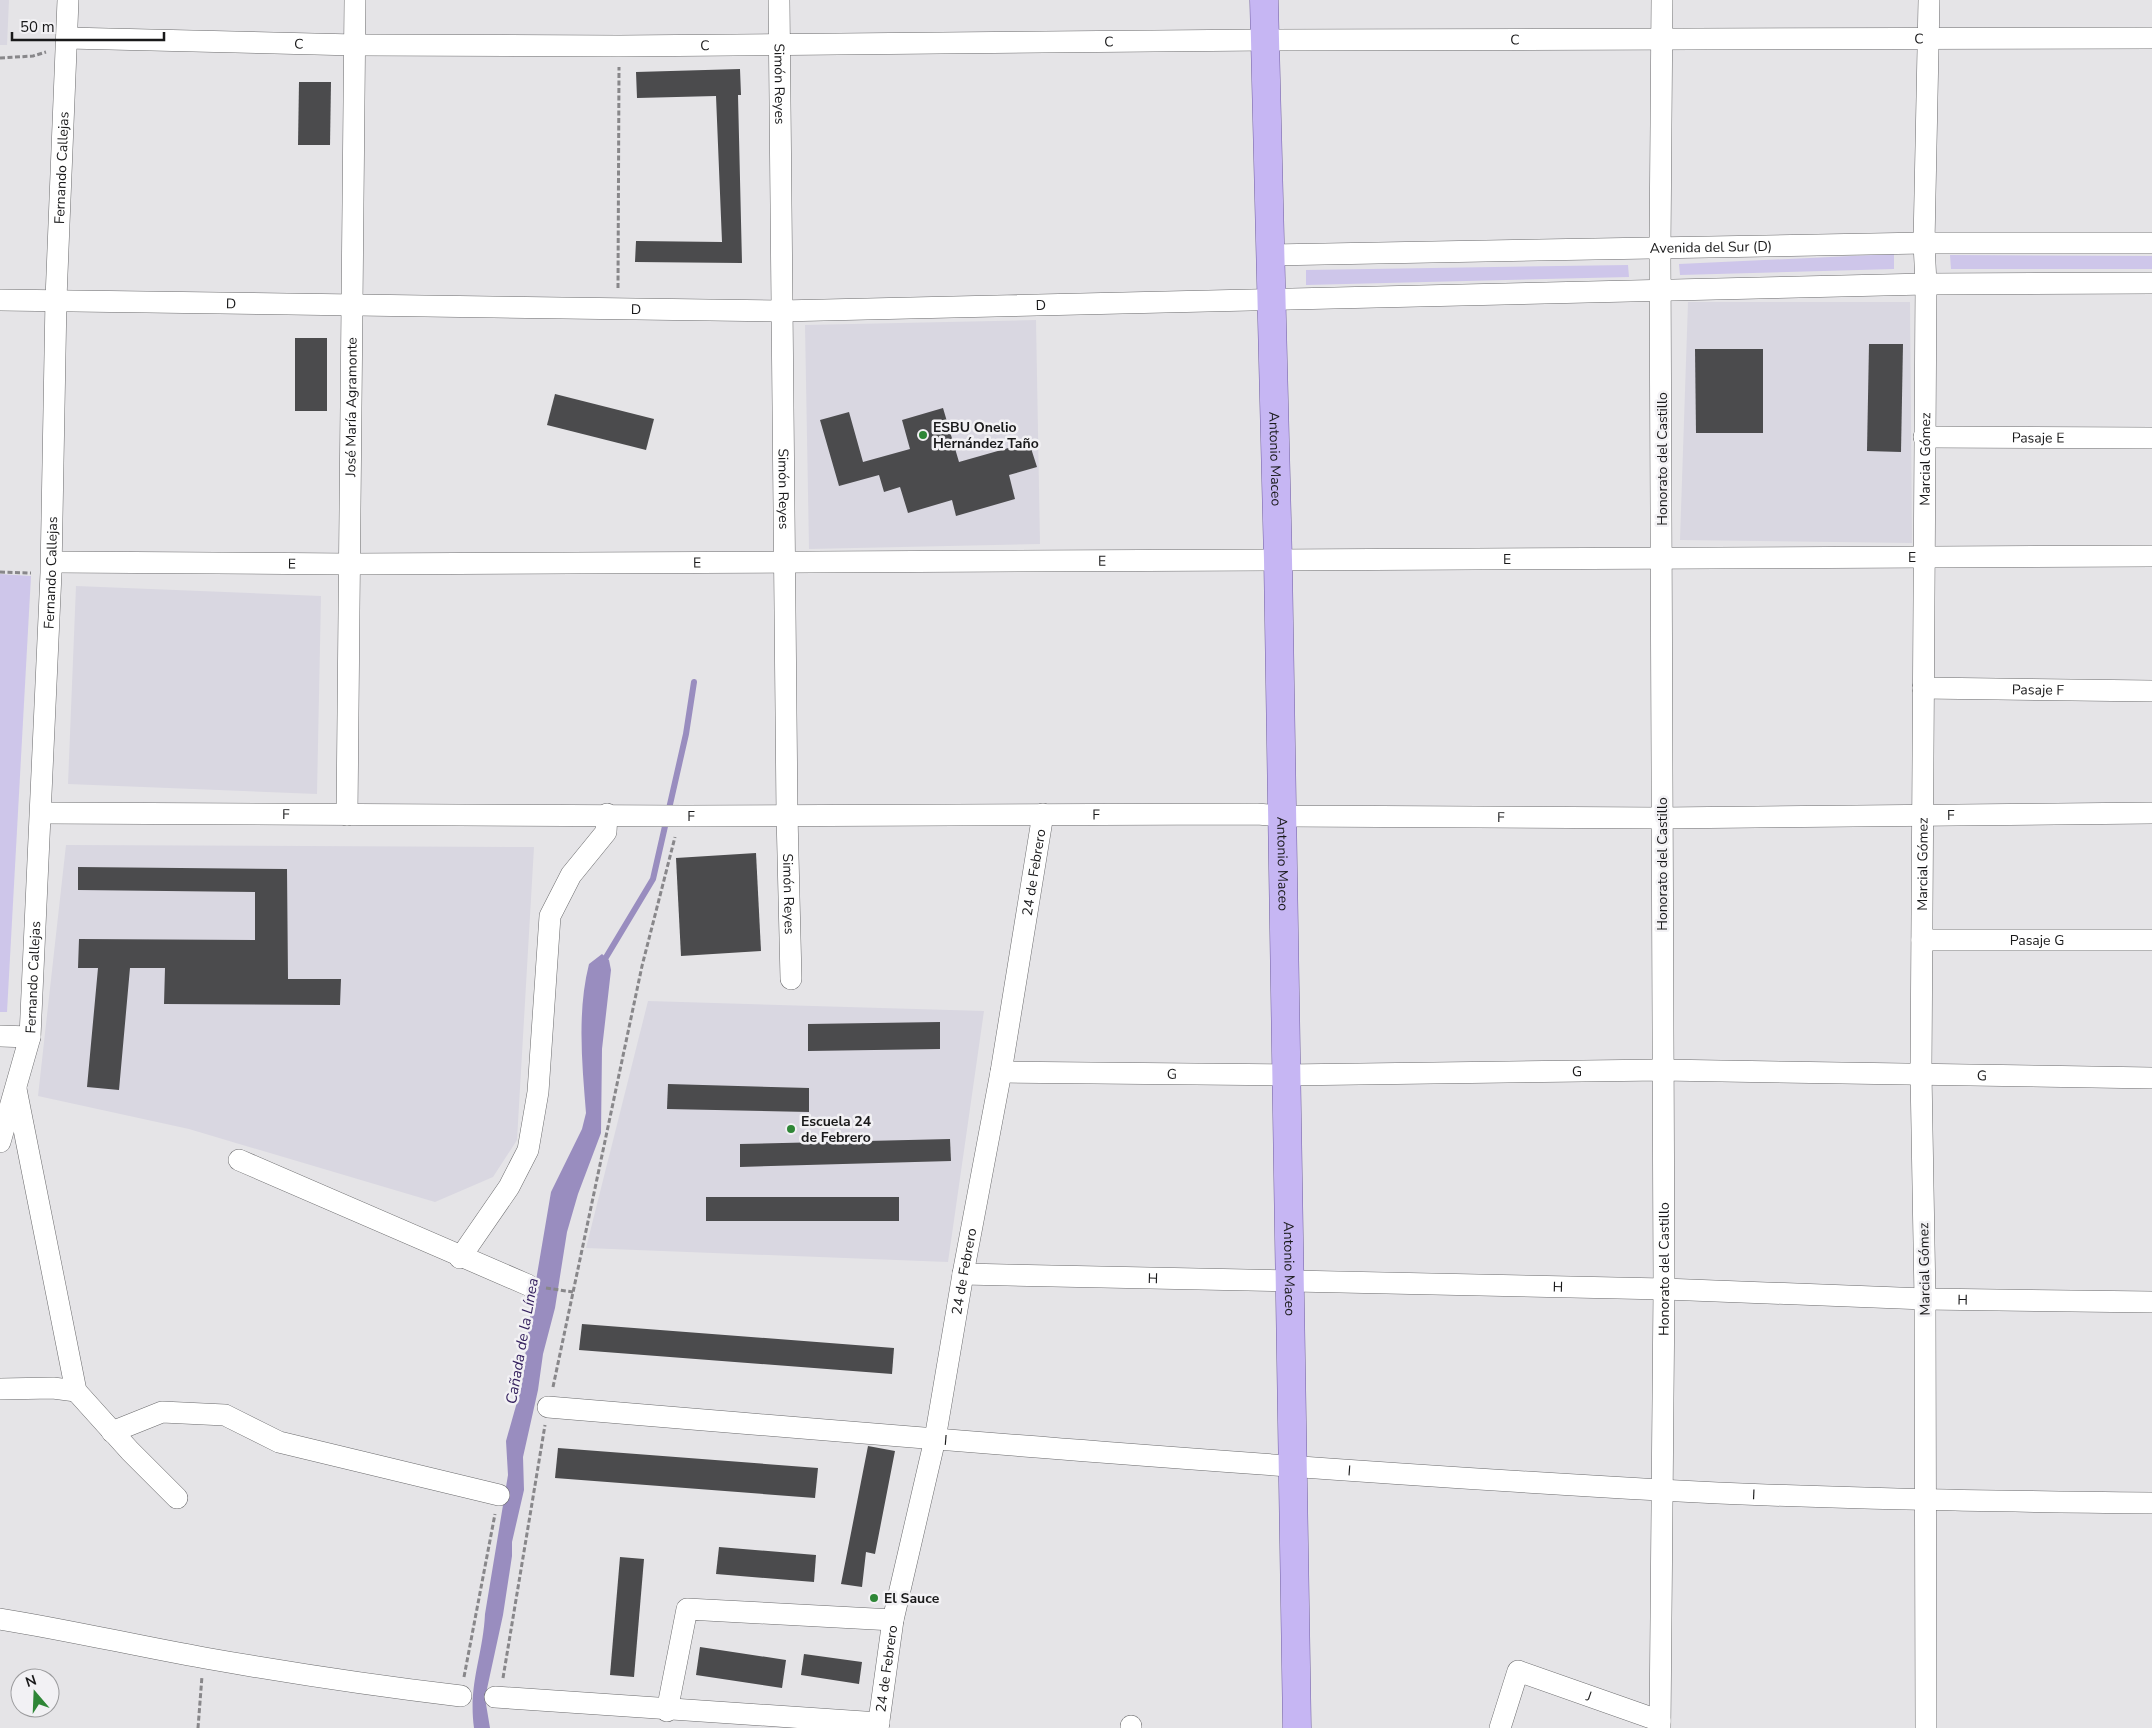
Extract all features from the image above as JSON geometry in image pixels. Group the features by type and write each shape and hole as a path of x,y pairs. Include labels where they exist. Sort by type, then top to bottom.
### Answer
{"main road":[{"name":"Antonio Maceo","path":"1264,0 1278,560 1297,1728"}],"street":[{"name":"Fernando Callejas","path":"0,1142 30,1037 52,568 56,300 68,0"},
{"name":"José María Agramonte","path":"347,815 354,45 356,0"},
{"name":"Simón Reyes","path":"780,0 781,311 786,562 786,814 790,979"},
{"name":"Honorato del Castillo","path":"1660,1725 1664,1289 1660,249 1662,0"},
{"name":"Marcial Gómez","path":"1926,1728 1921,814 1926,284 1924,243 1929,0"},
{"name":"C","path":"67,38 354,45 619,46 1265,40 2152,38"},
{"name":"Avenida del Sur (D)","path":"1271,255 1924,243 2152,243"},
{"path":"1272,299 1926,284 2152,283"},
{"name":"D","path":"0,300 781,311 1272,299"},
{"name":"Pasaje E","path":"1924,437 2152,438"},
{"name":"E","path":"52,568 350,564 2152,556"},
{"name":"Pasaje F","path":"1923,688 2152,691"},
{"name":"F","path":"41,812 686,816 786,814 1257,814 1282,816 1662,818 2152,813"},
{"name":"24 de Febrero","path":"878,1726 893,1620 935,1439 963,1274 1001,1072 1043,814"},
{"path":"460,1258 509,1187 528,1150 538,1092 550,916 571,875 606,832 617,815"},
{"name":"Pasaje G","path":"1922,940 2152,940"},
{"path":"0,1036 30,1037"},
{"name":"G","path":"1001,1072 1286,1075 1662,1070 2152,1078"},
{"path":"15,1085 76,1391 112,1432 177,1498"},
{"path":"239,1160 460,1258 528,1285"},
{"name":"H","path":"963,1274 1664,1289 1925,1299 2152,1302"},
{"path":"0,1389 53,1388 76,1391"},
{"name":"I","path":"548,1407 1292,1466 1662,1490 1926,1500 2152,1503"},
{"path":"112,1432 162,1412 225,1415 279,1442 498,1495"},
{"path":"667,1711 687,1609 893,1620"},
{"path":"0,1619 83,1633 203,1658 362,1685 461,1696"},
{"name":"J","path":"1500,1728 1518,1671 1660,1725"},
{"path":"497,1697 878,1726"}],"path":[{"path":"0,58 33,56 49,51 67,38"},
{"path":"618,309 619,46"},
{"path":"0,572 52,568"},
{"path":"497,1697 548,1407 644,956 673,841 686,816"},
{"path":"528,1285 573,1292"},
{"path":"461,1696 498,1495"},
{"path":"198,1728 203,1658"}],"shaded area":[{"path":"0,0 9,0 7,45 0,45"},
{"path":"1894,254 1894,269 1680,275 1679,264"},
{"path":"1950,255 2152,256 2152,269 1951,269"},
{"path":"1628,265 1629,277 1306,285 1306,270"},
{"path":"1688,302 1910,302 1912,543 1680,540"},
{"name":"ESBU Onelio Hernández Taño","path":"1036,320 1040,544 809,549 805,325"},
{"path":"0,574 31,576 7,1012 0,1012"},
{"path":"76,586 321,596 317,794 68,784"},
{"path":"66,845 534,847 517,1140 493,1177 435,1202 189,1129 38,1096"},
{"path":"602,954 609,960 611,970 602,1049 601,1133 578,1194 567,1232 555,1308 543,1354 538,1390 523,1457 524,1490 512,1542 512,1556 503,1615 485,1698 490,1728 474,1728 474,1684 508,1475 506,1441 521,1388 531,1310 551,1192 582,1129 586,1113 582,1038 583,1001 589,964"},
{"name":"Escuela 24 de Febrero","path":"648,1001 984,1011 948,1262 586,1248"}],"building":[{"path":"740,69 741,95 738,95 742,263 635,262 636,241 722,242 716,96 637,98 636,72"},
{"path":"299,82 331,82 330,145 298,145"},
{"path":"295,338 327,338 327,411 295,411"},
{"path":"1869,344 1903,344 1901,452 1867,451"},
{"path":"1695,349 1763,349 1763,433 1696,433"},
{"path":"555,394 654,419 646,450 547,425"},
{"path":"943,408 959,462 1029,442 1037,467 1009,475 1015,499 956,516 952,500 908,513 900,487 884,492 879,475 839,486 820,420 849,412 863,462 910,449 902,420"},
{"path":"756,853 761,951 681,956 676,858"},
{"path":"78,867 287,869 288,979 341,979 340,1005 164,1004 165,968 130,968 119,1090 87,1087 98,968 78,968 79,939 255,940 255,892 78,890"},
{"path":"940,1022 940,1049 808,1051 808,1024"},
{"path":"668,1084 809,1088 809,1112 667,1109"},
{"path":"950,1139 951,1161 740,1167 740,1144"},
{"path":"706,1197 899,1197 899,1221 706,1221"},
{"path":"582,1324 894,1348 892,1374 579,1350"},
{"path":"868,1446 895,1451 875,1554 866,1552 862,1587 841,1584"},
{"path":"558,1448 818,1468 815,1498 555,1478"},
{"path":"719,1547 816,1555 814,1582 716,1574"},
{"path":"620,1557 644,1559 634,1677 610,1675"},
{"path":"700,1647 786,1660 782,1688 696,1675"},
{"path":"804,1654 862,1662 859,1684 801,1675"}],"waterway":[{"path":"602,964 653,879 686,734 694,682"}],"place":[{"name":"ESBU Onelio Hernández Taño","path":"923,435"},
{"name":"Escuela 24 de Febrero","path":"791,1129"},
{"name":"El Sauce","path":"874,1598"}],"water label":[{"name":"Cañada de la Línea","path":"522,1341"}]}
